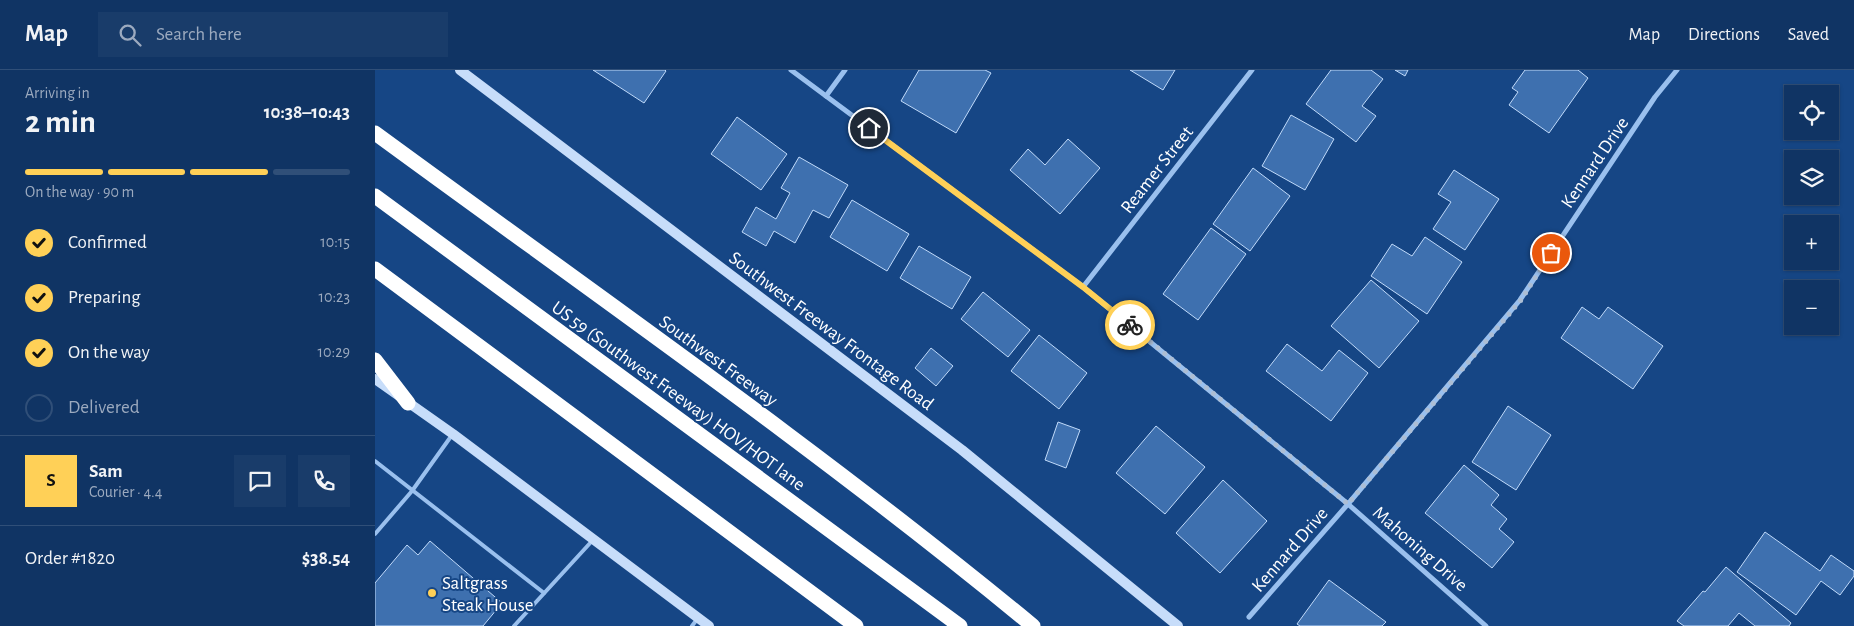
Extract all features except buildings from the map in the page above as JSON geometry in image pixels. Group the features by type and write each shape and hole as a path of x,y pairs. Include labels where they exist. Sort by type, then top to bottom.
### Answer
{"highway":[{"name":"Southwest Freeway","path":"375,133 809,451 898,518 1033,626"},
{"name":"US 59 (Southwest Freeway) HOV/HOT lane","path":"375,196 960,626"},
{"path":"375,269 856,626"},
{"path":"375,360 408,403"}],"main road":[{"name":"Southwest Freeway Frontage Road","path":"460,70 962,450 1178,626"},
{"path":"375,379 453,434 593,539 695,622 709,626"}],"street":[{"name":"Mahoning Drive","path":"791,70 939,182 1083,287 1348,504 1487,626"},
{"path":"826,96 845,70"},
{"name":"Reamer Street","path":"1083,287 1252,70"},
{"name":"Kennard Drive","path":"1249,617 1348,504 1521,300 1655,97 1677,70"}],"lane":[{"path":"375,534 411,491 453,434"},
{"path":"375,461 544,594"},
{"path":"515,626 593,539"}],"way so far":[{"path":"1130,325 1348,504 1521,300 1551,253"}],"place":[{"name":"Saltgrass Steak House","path":"432,593"}],"route":[{"path":"869,128 939,182 1083,287 1130,325"}]}
